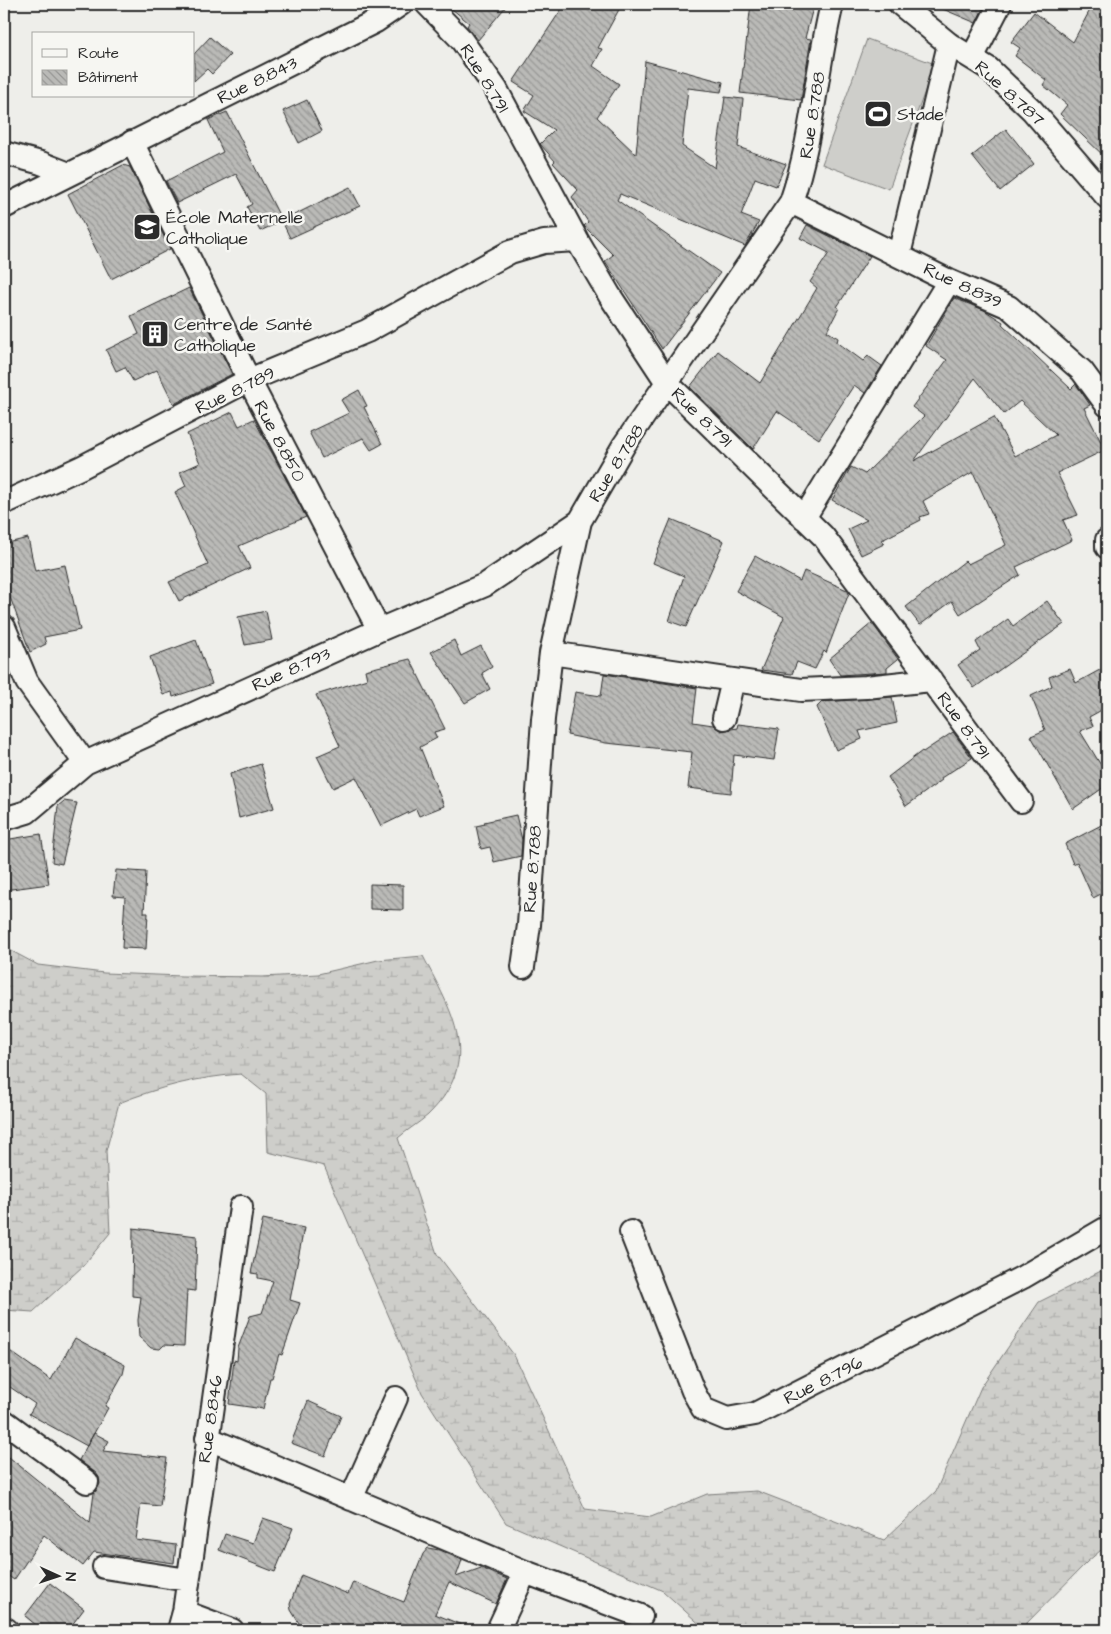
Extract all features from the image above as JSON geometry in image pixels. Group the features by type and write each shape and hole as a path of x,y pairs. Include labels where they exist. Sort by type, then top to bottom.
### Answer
{"street":[{"name":"Rue 8.843","path":"4,207 376,21 401,4"},
{"name":"Rue 8.791","path":"427,4 460,38 496,89 577,240 610,296 668,384 823,536 1021,801"},
{"name":"Rue 8.788","path":"523,966 529,925 543,718 551,653 580,521 624,445 668,384 791,202 803,167 824,38 832,4"},
{"name":"Rue 8.787","path":"900,4 949,44 988,68 1032,110 1107,197"},
{"path":"972,58 1000,4"},
{"path":"899,255 949,44"},
{"name":"Rue 8.850","path":"132,142 249,380 379,630"},
{"path":"4,153 41,163 69,174"},
{"name":"Rue 8.839","path":"791,202 949,281 1009,307 1082,371 1107,405"},
{"name":"Rue 8.789","path":"4,503 82,467 249,380 367,331 510,252 544,242 577,240"},
{"path":"804,518 949,281"},
{"name":"Rue 8.793","path":"4,819 26,812 84,763 379,630 485,585 580,521"},
{"path":"1107,540 1107,547"},
{"path":"4,627 27,682 84,763"},
{"path":"551,653 801,690 866,687 931,680"},
{"path":"724,718 733,680"},
{"name":"Rue 8.846","path":"181,1621 241,1207"},
{"name":"Rue 8.796","path":"631,1232 693,1392 703,1409 727,1419 755,1414 1023,1277 1107,1228"},
{"path":"351,1499 396,1398"},
{"path":"4,1420 87,1482"},
{"path":"207,1438 525,1572 641,1616"},
{"path":"104,1567 188,1580"},
{"path":"498,1630 525,1572"},
{"path":"181,1621 232,1630"}],"green space":[{"name":"Stade","path":"867,39 935,64 889,189 822,164"},
{"path":"4,947 38,965 104,973 182,976 262,977 318,974 378,960 423,956 452,1017 457,1036 459,1056 455,1075 445,1095 428,1115 398,1138 437,1254 514,1355 585,1509 651,1517 707,1494 757,1491 884,1540 936,1491 981,1387 1039,1302 1107,1268 1107,1545 1087,1562 1020,1630 706,1630 663,1591 506,1523 422,1393 324,1166 268,1152 266,1094 241,1074 179,1084 119,1103 106,1151 110,1233 83,1266 33,1312 4,1310"}],"building":[{"path":"446,4 508,4 478,40 467,26 469,23"},
{"path":"565,4 622,4 598,48 602,49 593,66 619,84 597,117 636,154 645,61 723,82 721,92 688,88 682,146 715,168 725,97 743,99 738,147 786,164 776,186 755,178 741,215 759,222 745,246 620,194 617,200 720,273 662,349 605,261 613,255 584,226 588,222 572,197 578,190 553,163 555,161 540,144 554,130 524,111 534,95 513,82"},
{"path":"751,4 814,4 805,38 811,39 801,100 740,93"},
{"path":"931,4 985,4 976,23"},
{"path":"1099,4 1107,4 1107,159 1060,114 1067,105 1043,85 1046,80 1015,56 1020,48 1011,42 1034,12 1073,42 1090,10"},
{"path":"210,37 230,55 212,74 207,69 195,80 195,53"},
{"path":"307,100 322,131 299,143 283,111"},
{"path":"227,112 282,221 260,231 247,207 252,204 236,174 177,203 166,181 223,152 208,120"},
{"path":"1006,129 1034,164 1000,191 972,156"},
{"name":"École Maternelle Catholique","path":"123,165 130,167 170,249 111,279 68,194"},
{"path":"350,187 360,206 290,238 282,221"},
{"path":"807,225 870,256 837,307 839,308 827,331 838,338 837,342 863,361 868,356 882,366 865,393 854,385 819,439 777,411 753,449 690,387 718,351 760,383 817,288 810,282 829,253 800,238"},
{"name":"Centre de Santé Catholique","path":"189,288 232,374 174,404 157,370 133,381 125,367 116,371 106,350 139,334 131,316"},
{"path":"954,298 984,310 1003,322 1002,324 1071,389 1076,384 1090,405 1084,408 1105,450 1057,473 1078,515 1063,520 1072,540 1016,567 1020,575 960,614 952,601 920,625 906,607 965,561 968,564 1006,545 973,472 923,501 929,514 920,517 921,520 882,540 884,544 861,555 848,529 867,520 832,500 851,467 865,474 924,416 912,407 947,360 926,346","holes":["975,378 1004,414 1020,401 1056,435 1015,456 994,417 914,461"]},
{"path":"359,390 367,406 364,407 382,444 371,450 363,438 322,458 309,432 349,413 341,400"},
{"path":"232,412 239,426 254,419 306,517 239,546 250,568 179,601 169,582 208,565 175,492 186,486 180,472 200,463 187,434"},
{"path":"671,519 724,541 686,627 669,621 684,576 653,563"},
{"path":"28,538 35,571 65,565 80,630 44,637 46,644 30,652 10,597 4,569 4,544"},
{"path":"755,556 800,581 804,571 847,590 849,593 826,653 824,651 815,669 797,662 792,674 761,670 784,617 736,591"},
{"path":"1047,601 1064,624 974,688 958,665 980,650 976,642 1008,619 1013,626"},
{"path":"266,611 272,640 245,645 238,617"},
{"path":"872,623 898,659 887,668 887,672 840,675 829,659"},
{"path":"196,640 212,684 173,697 172,692 163,695 150,657"},
{"path":"454,640 461,656 481,646 492,667 482,673 490,689 465,703 431,652"},
{"path":"410,659 445,729 434,732 437,738 420,747 444,806 419,816 416,809 381,826 356,777 333,788 317,756 340,746 316,695 367,679 365,670"},
{"path":"1107,666 1107,707 1089,717 1093,726 1080,731 1107,775 1107,785 1073,809 1031,736 1045,730 1031,696 1052,686 1049,677 1070,669 1076,683"},
{"path":"604,674 697,688 693,722 713,725 721,731 737,728 738,724 779,729 774,760 734,755 731,793 688,788 692,752 606,743 567,735 575,692 601,696"},
{"path":"892,697 897,723 859,731 862,739 836,750 817,707 822,702"},
{"path":"953,732 972,758 941,778 942,780 906,806 888,777 922,751"},
{"path":"261,764 274,808 239,818 230,774"},
{"path":"64,801 77,803 62,864 52,862 58,806"},
{"path":"516,815 522,840 521,856 494,862 490,847 481,849 476,826 485,824 484,822"},
{"path":"1107,822 1107,891 1093,898 1077,862 1073,864 1065,844"},
{"path":"41,834 49,884 4,890 4,840"},
{"path":"116,870 146,872 144,913 148,913 146,949 122,948 125,897 113,896"},
{"path":"370,884 403,885 403,910 370,909"},
{"path":"263,1219 304,1228 290,1300 300,1303 282,1355 279,1354 272,1378 270,1378 263,1409 229,1404 234,1360 237,1361 238,1348 250,1316 262,1313 273,1281 258,1278 258,1274 251,1273"},
{"path":"133,1228 197,1236 195,1291 187,1290 184,1346 164,1345 160,1349 151,1348 139,1337 138,1320 141,1297 132,1296"},
{"path":"75,1338 125,1365 123,1374 105,1406 108,1408 87,1446 29,1414 35,1404 4,1383 4,1347 51,1380"},
{"path":"308,1401 341,1416 325,1456 291,1443"},
{"path":"94,1433 109,1441 103,1451 167,1458 160,1506 141,1504 136,1540 176,1545 174,1563 94,1552 83,1566 44,1535 14,1580 4,1573 4,1453 90,1523 94,1493 100,1484 99,1477 79,1460"},
{"path":"263,1518 293,1528 275,1572 219,1550 225,1534 253,1543"},
{"path":"428,1548 439,1550 462,1560 456,1577 481,1568 507,1579 496,1604 449,1582 435,1614 474,1630 418,1630 400,1623 398,1630 308,1630 302,1628 291,1610 290,1604 301,1575 348,1594 353,1582 404,1602 423,1554"},
{"path":"50,1583 84,1609 68,1630 42,1630 25,1616"}],"place":[{"name":"Stade","path":"878,114"},
{"name":"École Maternelle Catholique","path":"147,227"},
{"name":"Centre de Santé Catholique","path":"155,334"}]}
